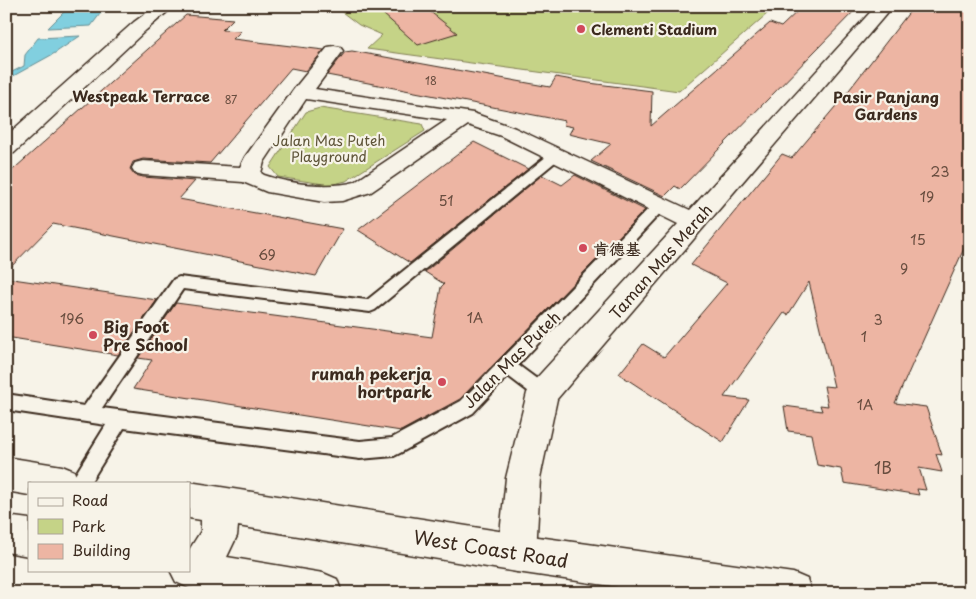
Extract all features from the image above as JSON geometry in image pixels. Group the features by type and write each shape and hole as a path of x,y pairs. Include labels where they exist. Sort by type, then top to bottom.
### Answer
{"street":[{"path":"6,148 140,26 166,6"},
{"name":"Taman Mas Merah","path":"518,553 523,478 543,393 885,6"},
{"path":"249,175 253,162 301,93 334,50"},
{"path":"301,93 466,117 508,132 556,154 695,222"},
{"path":"143,168 249,175 267,184 324,194 342,194 363,186 466,117"},
{"path":"6,474 56,482"},
{"path":"204,503 219,536 193,570 323,593"},
{"name":"West Coast Road","path":"204,503 518,553 793,593"},
{"path":"6,534 28,538"}],"lane":[{"path":"88,414 179,283 370,306 556,154"},
{"name":"Jalan Mas Puteh","path":"6,402 120,419 360,450 394,447 467,406 660,205"},
{"path":"506,365 543,393"},
{"path":"81,482 120,419"}],"green space":[{"path":"334,6 776,6 679,91 367,49 382,35 359,25"},
{"name":"Jalan Mas Puteh Playground","path":"320,108 422,124 425,131 346,181 330,185 278,177 270,167 306,112"}],"water":[{"path":"70,6 101,6 103,10 91,26 48,28"},
{"path":"80,36 55,53 6,80 6,75 24,66 25,55 38,38"}],"building":[{"path":"374,6 423,6 457,33 418,45"},
{"path":"803,6 859,6 680,189 675,186 665,196 591,161 611,144 569,134 573,127 563,125 565,121 327,75 345,52 352,51 550,87 556,77 652,91 651,126 770,23 781,27"},
{"path":"914,6 970,6 970,235 895,403 926,407 942,455 936,454 942,472 919,468 926,490 917,489 919,495 844,483 841,469 817,465 811,434 788,431 784,406 822,411 820,405 828,406 824,386 834,387 809,282 788,315 784,313 724,397 749,400 723,442 619,374 643,344 664,357 727,283 691,265 782,154 792,158 846,94"},
{"path":"186,15 233,19 222,30 241,31 233,39 324,50 306,71 291,68 210,163 143,159 133,162 130,169 135,175 143,177 195,181 179,199 343,229 316,276 53,224 6,272 6,176"},
{"path":"474,142 528,169 410,263 358,230"},
{"path":"542,175 562,185 575,175 645,210 460,399 401,431 133,389 152,360 138,358 176,303 432,337 441,287 444,284 425,272"},
{"path":"6,278 157,300 118,355 6,337"}],"place":[{"name":"Clementi Stadium","path":"581,29"},
{"name":"肯德基","path":"583,248"},
{"name":"Big Foot Pre School","path":"93,335"},
{"name":"rumah pekerja hortpark","path":"442,382"}],"district":[{"name":"Westpeak Terrace","path":"141,95"},
{"name":"Pasir Panjang Gardens","path":"886,104"}]}
